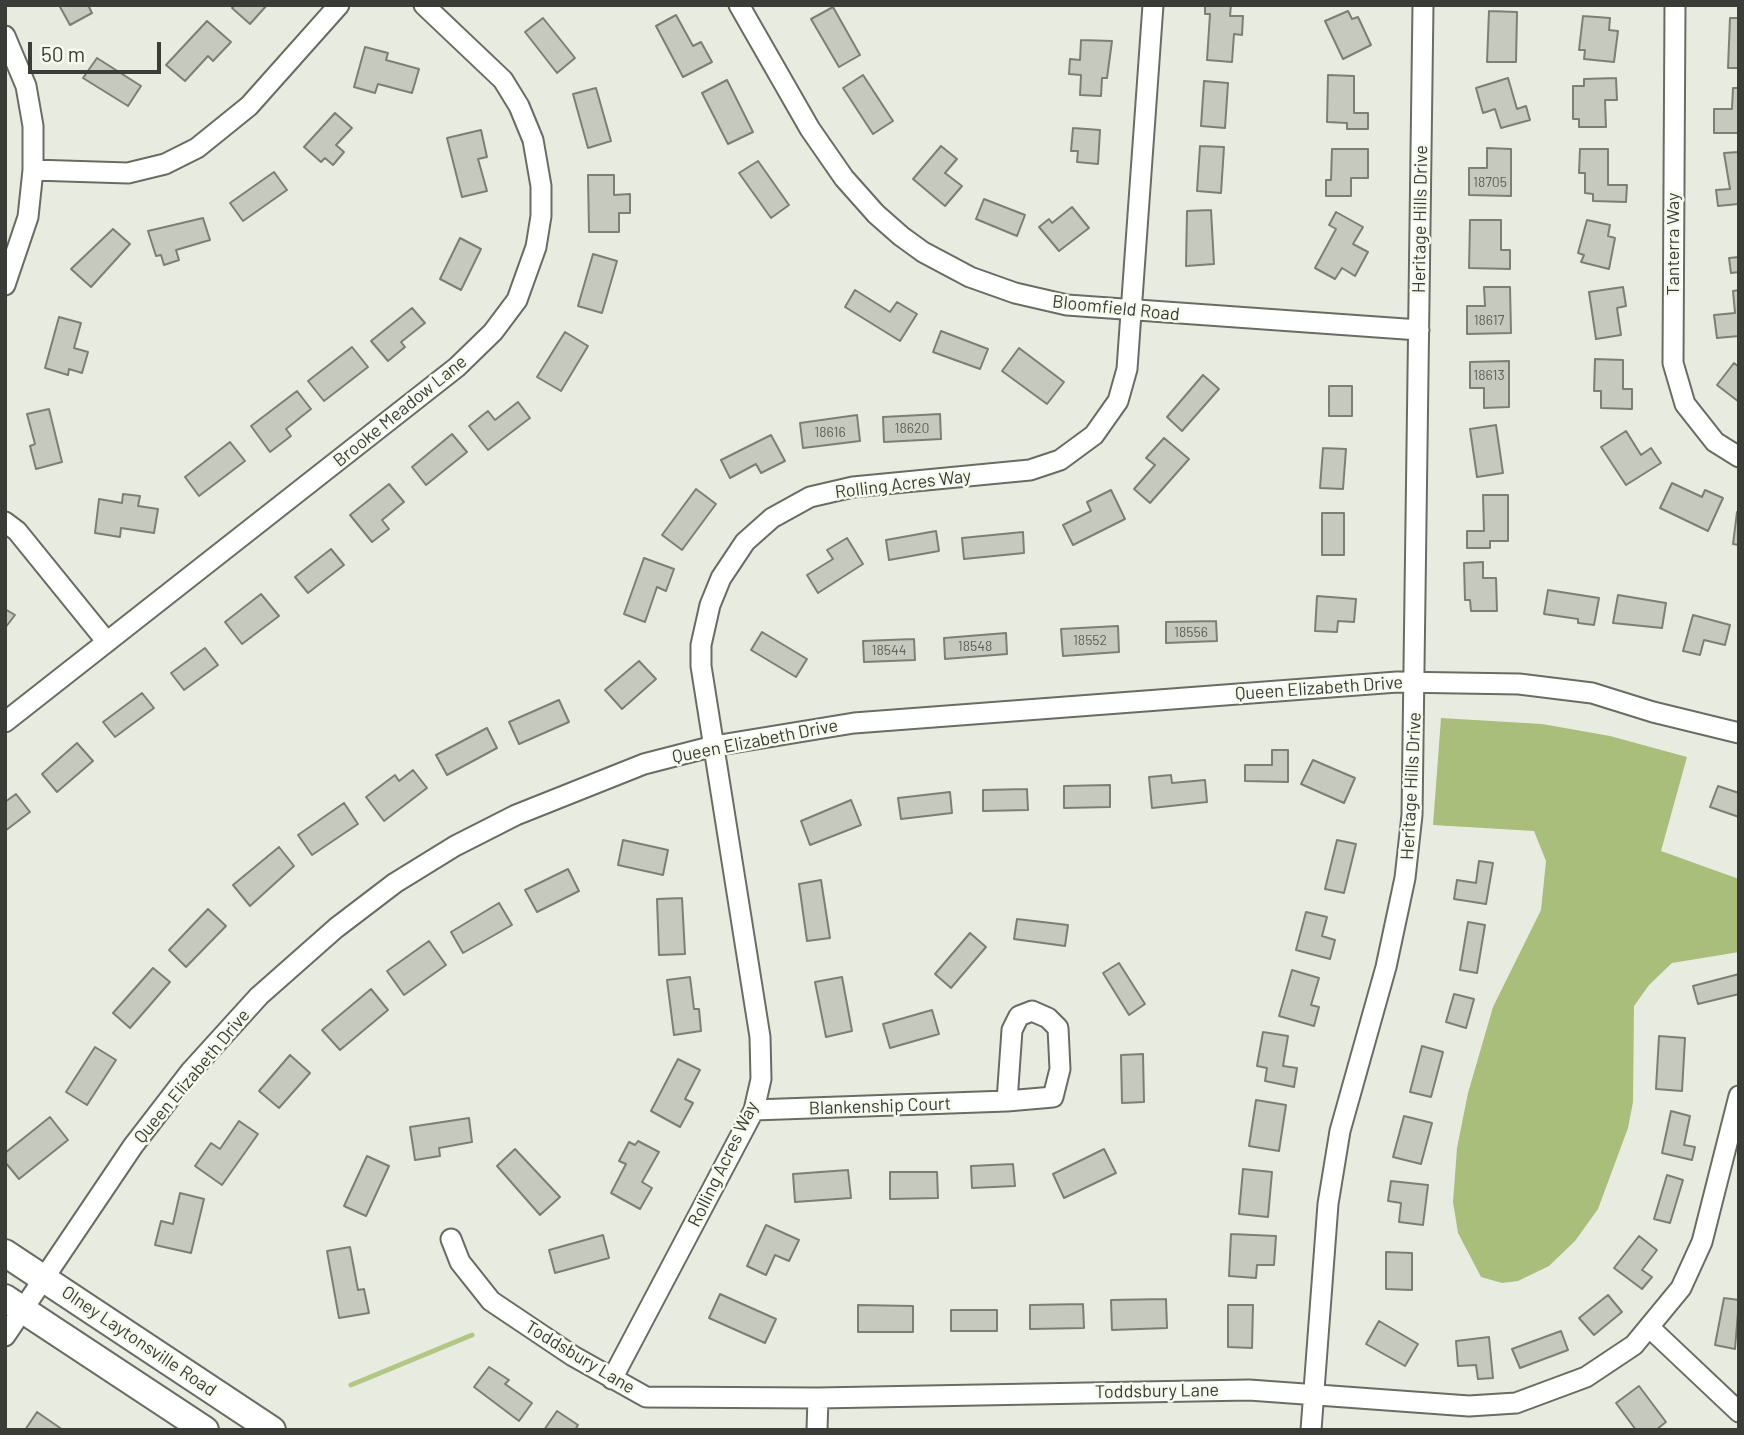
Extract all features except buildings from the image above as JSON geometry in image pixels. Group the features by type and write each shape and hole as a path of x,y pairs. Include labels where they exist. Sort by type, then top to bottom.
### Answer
{"main road":[{"name":"Olney Laytonsville Road","path":"5,1253 272,1430"},
{"name":"Olney Laytonsville Road","path":"14,1303 205,1430"}],"street":[{"path":"33,170 128,173 165,164 197,148 249,106 339,5"},
{"name":"Brooke Meadow Lane","path":"5,722 457,367 493,332 517,300 536,247 541,216 541,186 533,140 519,106 503,80 424,5"},
{"name":"Bloomfield Road","path":"739,5 810,129 844,178 876,214 901,236 947,266 1015,293 1067,305 1132,312 1419,330"},
{"name":"Rolling Acres Way","path":"612,1379 754,1110 761,1079 760,1037 701,666 701,645 710,605 721,578 746,542 772,517 810,497 853,487 1030,470 1060,460 1094,435 1118,401 1127,369 1153,5"},
{"name":"Heritage Hills Drive","path":"1311,1430 1328,1203 1340,1131 1386,967 1405,878 1412,815 1416,682 1423,5"},
{"name":"Tanterra Way","path":"1675,5 1673,363 1685,404 1715,442 1739,457"},
{"path":"5,36 26,86 33,126 33,170 28,217 5,285"},
{"path":"5,522 17,531 107,642"},
{"name":"Queen Elizabeth Drive","path":"5,1336 14,1303 44,1278 133,1146 190,1072 259,996 336,928 394,883 455,846 516,815 644,764 714,746 854,723 1416,682 1519,684 1592,693 1653,712 1739,733"},
{"name":"Blankenship Court","path":"754,1110 1007,1101 1053,1097 1060,1069 1058,1028 1048,1017 1032,1011 1019,1016 1012,1030 1007,1101"},
{"name":"Toddsbury Lane","path":"451,1239 460,1262 491,1301 612,1379 646,1397 818,1398 1249,1390 1469,1406 1516,1404 1586,1377 1634,1345 1681,1288 1702,1242 1739,1096"},
{"path":"1650,1328 1739,1412"},
{"path":"817,1430 818,1398"}],"green space":[{"path":"1441,718 1542,724 1610,736 1687,757 1661,851 1739,879 1739,952 1672,963 1649,985 1634,1006 1633,1102 1628,1128 1598,1209 1575,1241 1549,1266 1518,1281 1502,1283 1481,1277 1458,1233 1453,1202 1457,1148 1468,1093 1493,1007 1541,910 1546,861 1534,831 1433,825"}],"waterway":[{"path":"351,1385 472,1335"}]}
